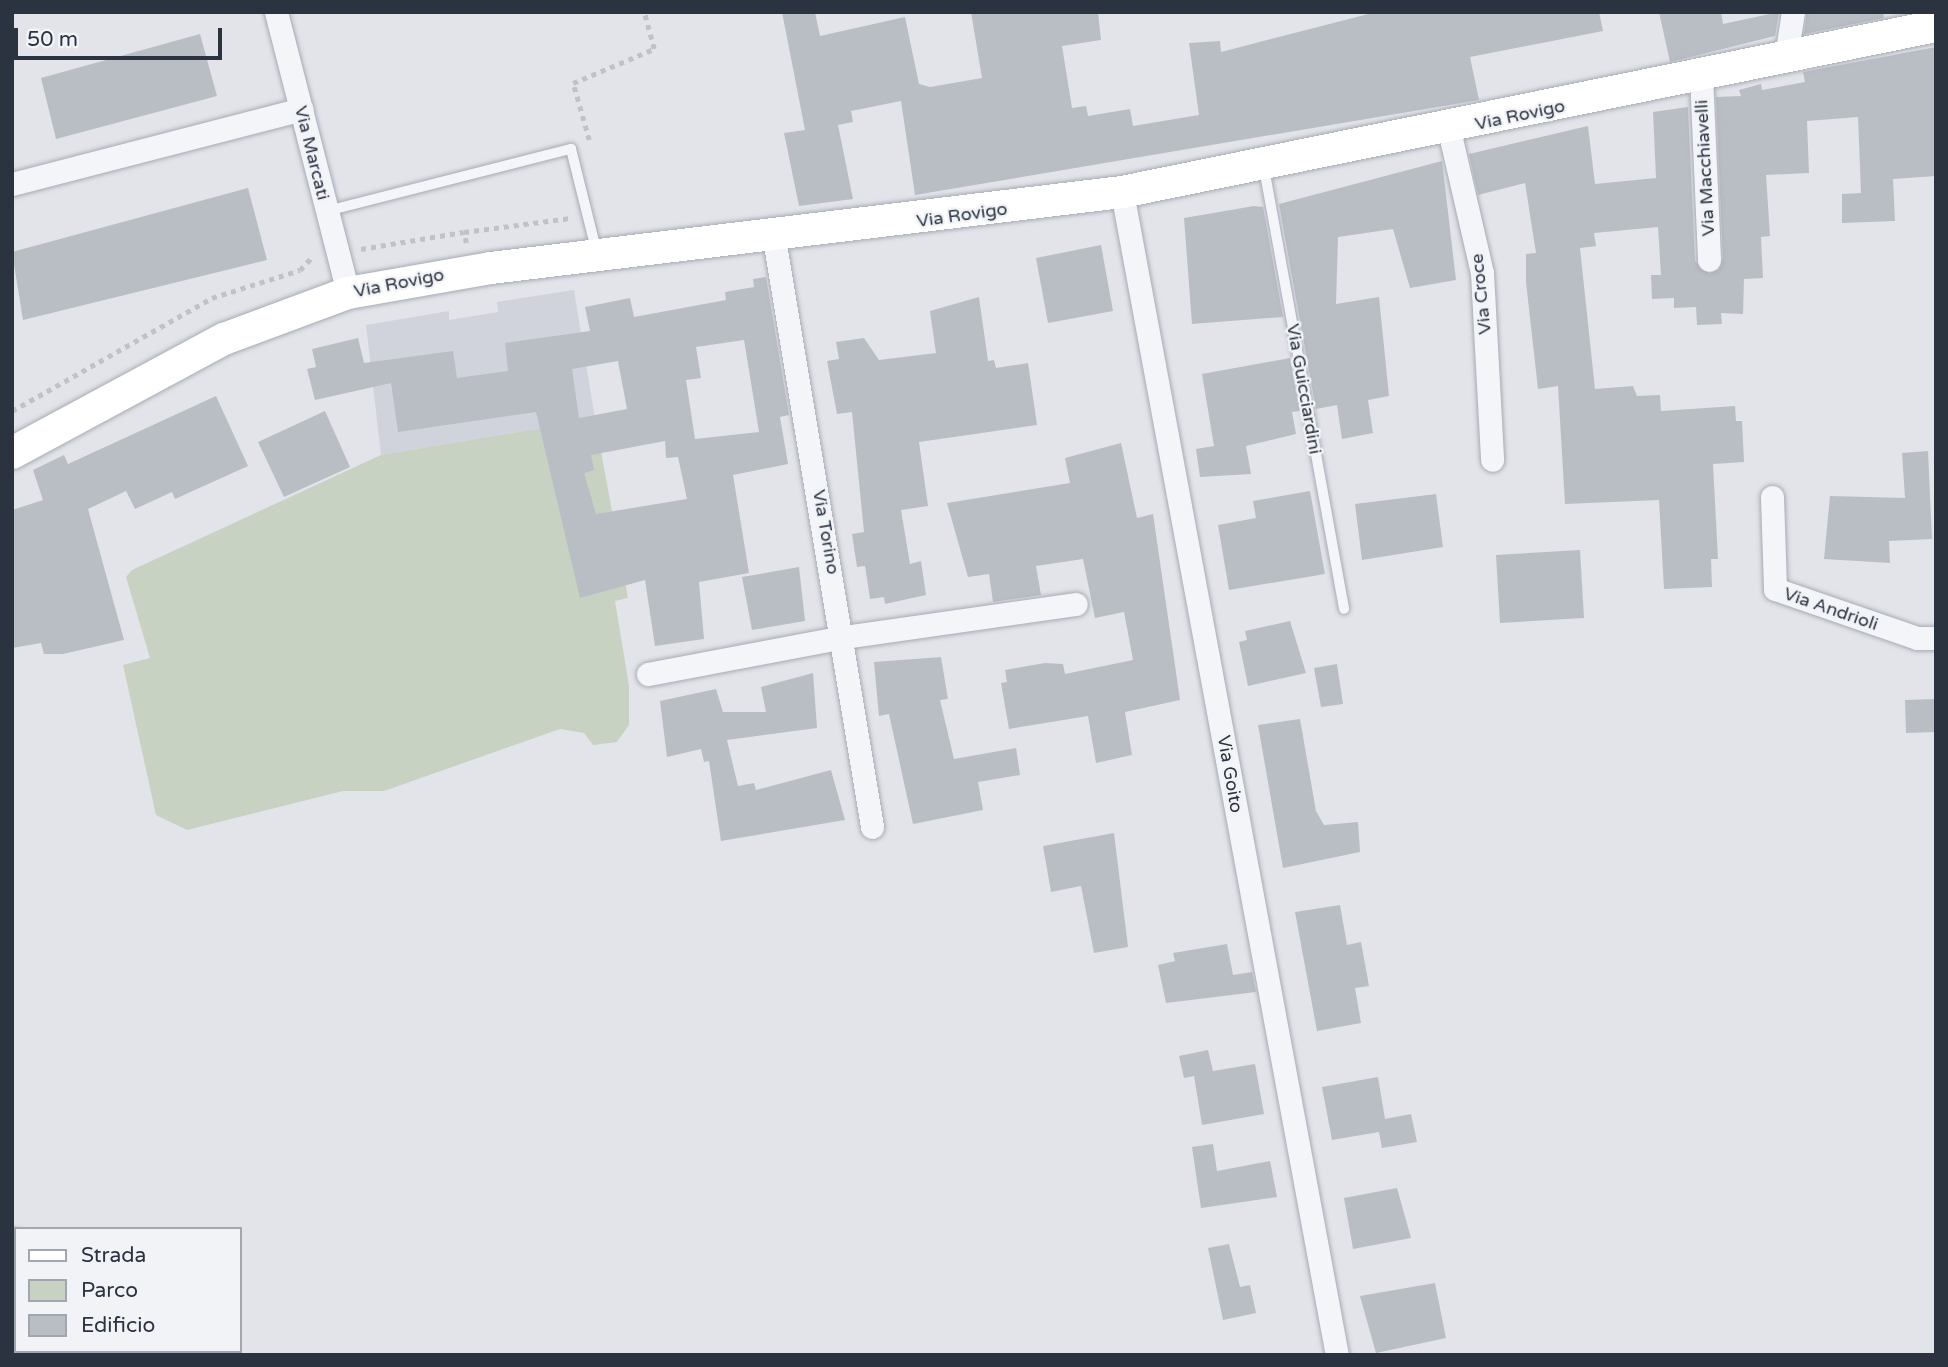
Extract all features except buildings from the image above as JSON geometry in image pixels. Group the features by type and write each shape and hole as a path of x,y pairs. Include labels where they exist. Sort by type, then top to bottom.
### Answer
{"main road":[{"name":"Via Rovigo","path":"12,453 225,338 348,293 598,256 774,238 1122,192 1264,168 1449,131 1936,24"}],"street":[{"name":"Via Marcati","path":"276,12 348,293"},
{"path":"1786,56 1793,12"},
{"path":"1927,12 1936,24"},
{"name":"Via Macchiavelli","path":"1700,75 1709,260"},
{"path":"12,184 301,109"},
{"name":"Via Croce","path":"1449,131 1482,273 1492,460"},
{"name":"Via Goito","path":"1122,192 1337,1355"},
{"name":"Via Torino","path":"774,238 844,636 872,827"},
{"name":"Via Andrioli","path":"1772,498 1775,589 1917,638 1936,638"},
{"path":"648,674 844,636 1076,604"}],"lane":[{"path":"327,211 571,149 598,256"},
{"name":"Via Guicciardini","path":"1264,168 1345,609"}],"path":[{"path":"593,156 573,83 654,49 644,12"},
{"path":"358,243 367,251 464,232 575,216"},
{"path":"464,232 467,247"},
{"path":"12,411 200,304 300,271 323,252"}],"shaded area":[{"path":"574,290 595,419 381,455 366,325 449,311 449,320 498,312 497,302"}],"green space":[{"path":"595,419 628,598 615,601 629,686 629,725 617,742 593,745 584,733 560,729 384,791 343,791 187,830 156,815 123,665 150,658 126,577 132,570 381,455"}]}
